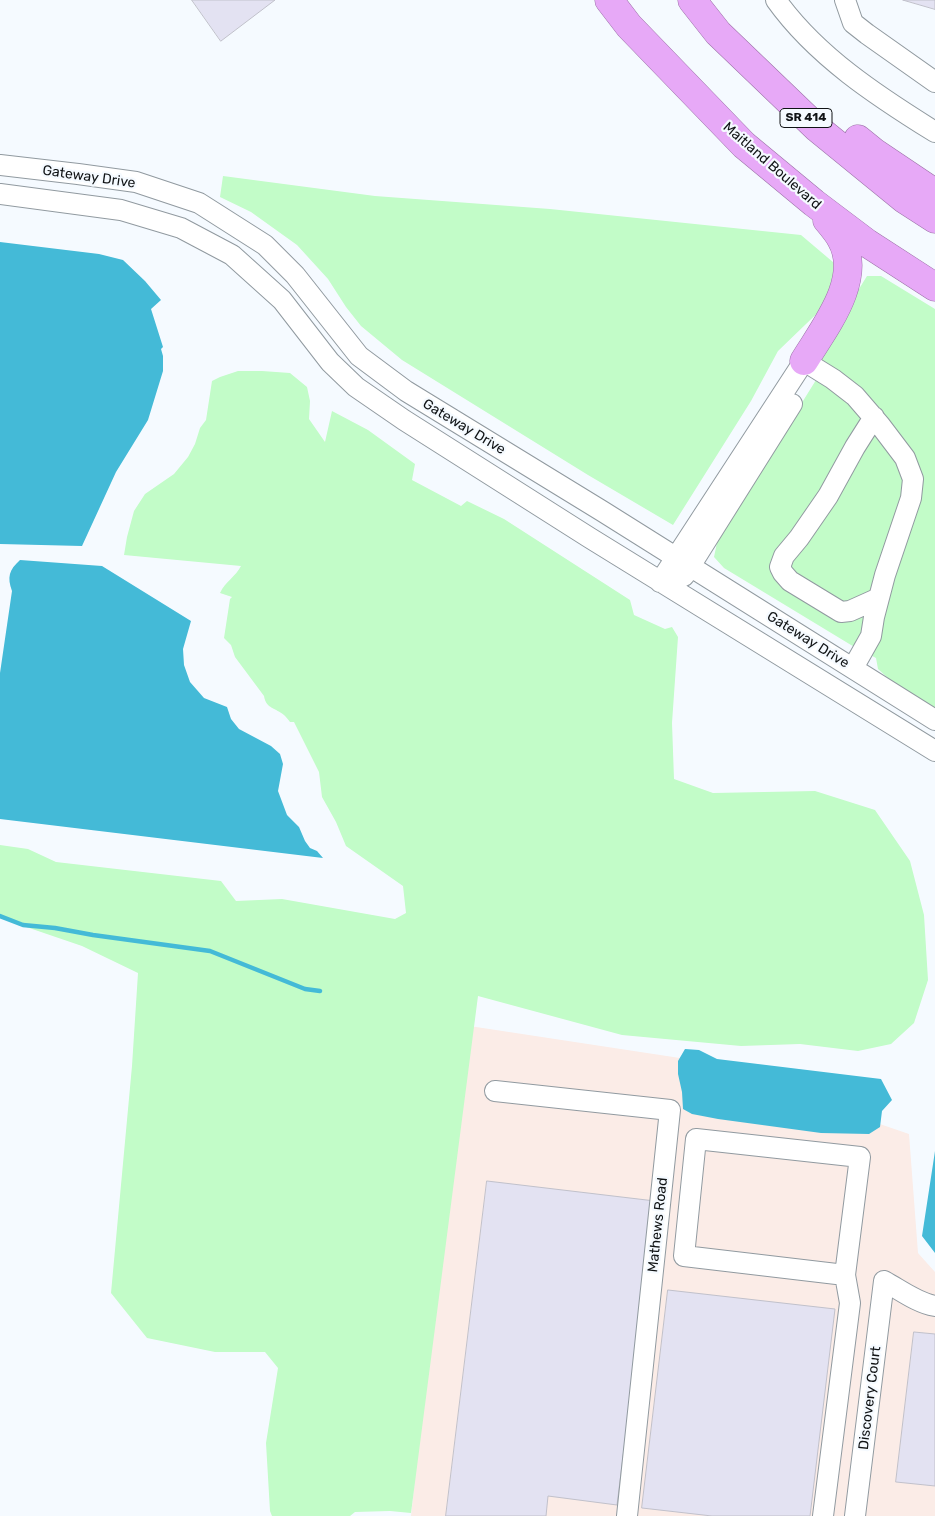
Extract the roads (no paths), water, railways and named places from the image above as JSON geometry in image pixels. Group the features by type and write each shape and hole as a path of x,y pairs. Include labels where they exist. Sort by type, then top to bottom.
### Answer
{"highway":[{"name":"Maitland Boulevard","path":"610,0 629,26 744,145 814,203 867,243 935,286"},
{"name":"SR 414","path":"692,0 718,33 817,128 904,199 935,219"},
{"path":"702,0 756,56 874,152 935,193"},
{"path":"810,364 840,302 847,283 847,258 842,240 814,203"}],"street":[{"path":"776,0 788,17 825,55 901,111 935,132"},
{"path":"845,0 853,23 935,82"},
{"name":"Gateway Drive","path":"0,165 136,182 198,203 265,245 295,275 360,356 406,391 683,561 935,720"},
{"path":"42,199 45,170"},
{"name":"Gateway Drive","path":"0,194 121,210 181,228 232,256 282,300 330,362 356,387 404,420 668,586 935,751"},
{"path":"307,332 328,317"},
{"path":"668,586 810,364 855,396 874,417 905,458 914,479 911,498 893,548 879,598 871,636 853,668"},
{"path":"874,417 855,446 828,496 784,556 780,567 783,574 790,581 841,612 850,611 879,598"},
{"name":"Mathews Road","path":"495,1091 670,1110 626,1516"},
{"path":"684,1256 696,1139 860,1157 845,1274 850,1303 823,1516"},
{"path":"655,1253 845,1274"},
{"name":"Discovery Court","path":"859,1516 884,1281 916,1299 935,1306"}],"water":[{"path":"0,242 99,254 123,260 161,300 151,309 163,347 161,349 163,371 148,420 116,472 82,546 0,544"},
{"path":"20,560 102,566 191,621 183,649 184,665 190,682 204,698 227,707 231,719 239,729 271,746 280,754 283,764 278,791 287,815 299,827 310,848 317,851 323,858 0,819 0,673 12,591 10,574 13,567"},
{"path":"685,1049 699,1050 717,1059 881,1079 892,1100 882,1111 880,1127 869,1134 821,1133 692,1114 683,1109 678,1074 678,1061"},
{"path":"935,1151 935,1253 922,1236"}],"waterway":[{"path":"0,916 23,925 210,951 305,989 320,991"}]}
